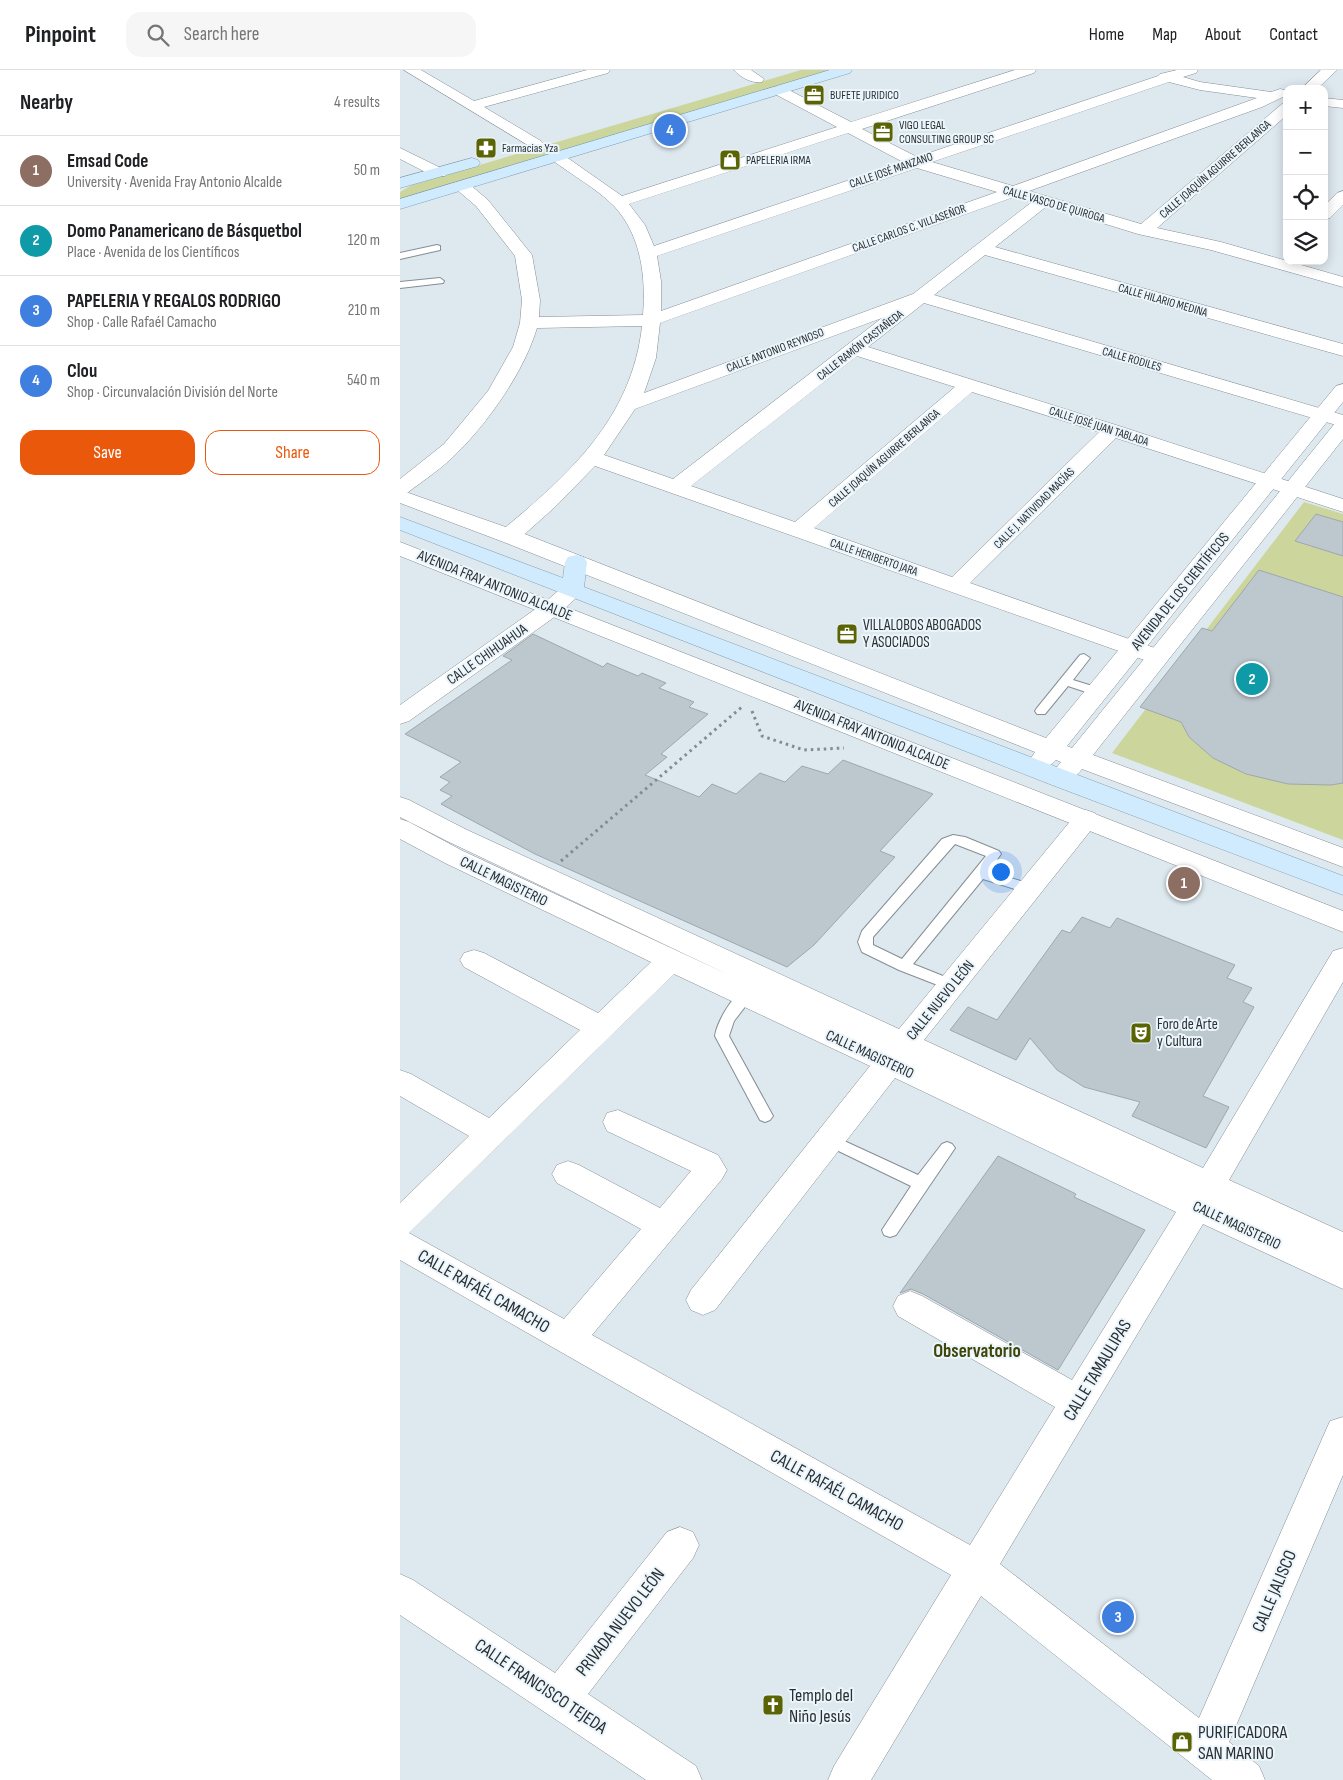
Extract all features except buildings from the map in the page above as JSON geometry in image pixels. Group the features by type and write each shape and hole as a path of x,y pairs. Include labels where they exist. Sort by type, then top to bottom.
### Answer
{"main road":[{"path":"400,204 845,70"},
{"path":"740,77 758,79 773,74"},
{"path":"518,149 554,138"},
{"path":"400,183 483,160"},
{"name":"AVENIDA FRAY ANTONIO ALCALDE","path":"400,523 1060,779 1343,886"},
{"path":"573,590 576,562"}],"street":[{"path":"400,82 416,73 444,70"},
{"path":"472,106 603,70"},
{"path":"619,202 1029,70"},
{"path":"1148,70 1177,73 1209,88 1283,98"},
{"path":"1313,85 1330,70"},
{"path":"416,73 536,144"},
{"name":"CALLE JOSÉ MANZANO","path":"649,253 1177,73"},
{"name":"CALLE VASCO DE QUIROGA","path":"778,90 914,162 1008,192 1144,230 1215,246 1282,258 1343,282"},
{"name":"CALLE CARLOS C. VILLASEÑOR","path":"529,323 651,320 1008,192 1283,98"},
{"name":"CALLE JOAQUÍN AGUIRRE BERLANGA","path":"1144,230 1283,98"},
{"path":"1328,102 1343,104"},
{"path":"400,153 439,173"},
{"path":"509,536 543,507 590,457 629,405 642,374 649,347 654,296 649,253 636,226 619,202 557,158"},
{"path":"400,490 450,448 496,393 522,347 529,323 531,300 523,255 482,203 462,186"},
{"path":"1328,211 1343,196"},
{"name":"CALLE RAMÓN CASTAÑEDA","path":"676,487 1044,202"},
{"name":"CALLE HILARIO MEDINA","path":"983,250 1343,350"},
{"name":"CALLE ANTONIO REYNOSO","path":"629,405 922,297"},
{"name":"CALLE RODILES","path":"922,297 1333,418"},
{"name":"CALLE JOSÉ JUAN TABLADA","path":"855,349 1112,430 1343,506"},
{"name":"CALLE JOAQUÍN AGUIRRE BERLANGA","path":"799,530 969,385"},
{"name":"AVENIDA DE LOS CIENTÍFICOS","path":"1016,792 1267,482 1333,418 1343,390"},
{"name":"AVENIDA DE LOS CIENTÍFICOS","path":"1042,802 1343,426"},
{"name":"CALLE J. NATIVIDAD MACÍAS","path":"956,585 1112,430"},
{"name":"CALLE HERIBERTO JARA","path":"590,457 1158,656"},
{"path":"400,496 576,562 1051,749 1343,858"},
{"name":"AVENIDA FRAY ANTONIO ALCALDE","path":"400,548 552,608 755,696 1016,792 1343,922"},
{"name":"CALLE CHIHUAHUA","path":"400,716 552,608 573,590"},
{"name":"CALLE MAGISTERIO","path":"400,806 456,835 544,876 754,987 1204,1195 1343,1248"},
{"name":"CALLE NUEVO LEÓN","path":"703,1300 1086,819"},
{"name":"CALLE MAGISTERIO","path":"400,828 454,857 671,960 754,987"},
{"name":"CALLE TAMAULIPAS","path":"848,1780 1204,1195 1343,958"},
{"path":"474,960 600,1028"},
{"path":"400,1223 671,960"},
{"path":"400,1082 491,1134"},
{"path":"568,1339 711,1170 707,1164 618,1122"},
{"path":"568,1174 664,1226"},
{"name":"CALLE MAGISTERIO","path":"1204,1195 1343,1275"},
{"name":"CALLE RAFAÉL CAMACHO","path":"400,1244 977,1569 1245,1780"},
{"path":"910,1306 1078,1402"},
{"name":"CALLE JALISCO","path":"1206,1749 1343,1433"},
{"name":"PRIVADA NUEVO LEÓN","path":"560,1699 680,1545"},
{"name":"CALLE FRANCISCO TEJEDA","path":"400,1593 682,1780"}],"lane":[{"path":"400,256 437,248"},
{"path":"400,285 440,281"},
{"path":"1041,711 1084,658"},
{"path":"1065,681 1098,692"},
{"path":"904,966 994,854 960,840 948,842 866,935 865,942 867,948 904,966 952,986"},
{"path":"980,873 1031,889"},
{"path":"754,987 730,1016 722,1031 722,1036 765,1116"},
{"path":"829,1140 921,1184"},
{"path":"890,1230 947,1148"}],"path":[{"path":"755,696 762,736 804,750 847,748"},
{"path":"544,876 755,696"}],"green space":[{"path":"801,70 830,70 400,199 400,192 412,185"},
{"path":"1304,502 1343,514 1343,840 1112,753"}],"place":[{"name":"BUFETE JURIDICO","path":"814,95"},
{"name":"Clou","path":"670,130"},
{"name":"VIGO LEGAL CONSULTING GROUP SC","path":"883,132"},
{"name":"Farmacias Yza","path":"486,148"},
{"name":"PAPELERIA IRMA","path":"730,160"},
{"name":"VILLALOBOS ABOGADOS Y ASOCIADOS","path":"847,634"},
{"name":"Domo Panamericano de Básquetbol","path":"1252,679"},
{"name":"Emsad Code","path":"1184,883"},
{"name":"Foro de Arte y Cultura","path":"1141,1033"},
{"name":"PAPELERIA Y REGALOS RODRIGO","path":"1118,1617"},
{"name":"Templo del Niño Jesús","path":"773,1705"},
{"name":"PURIFICADORA SAN MARINO","path":"1182,1742"}],"district":[{"name":"Observatorio","path":"977,1350"}]}
